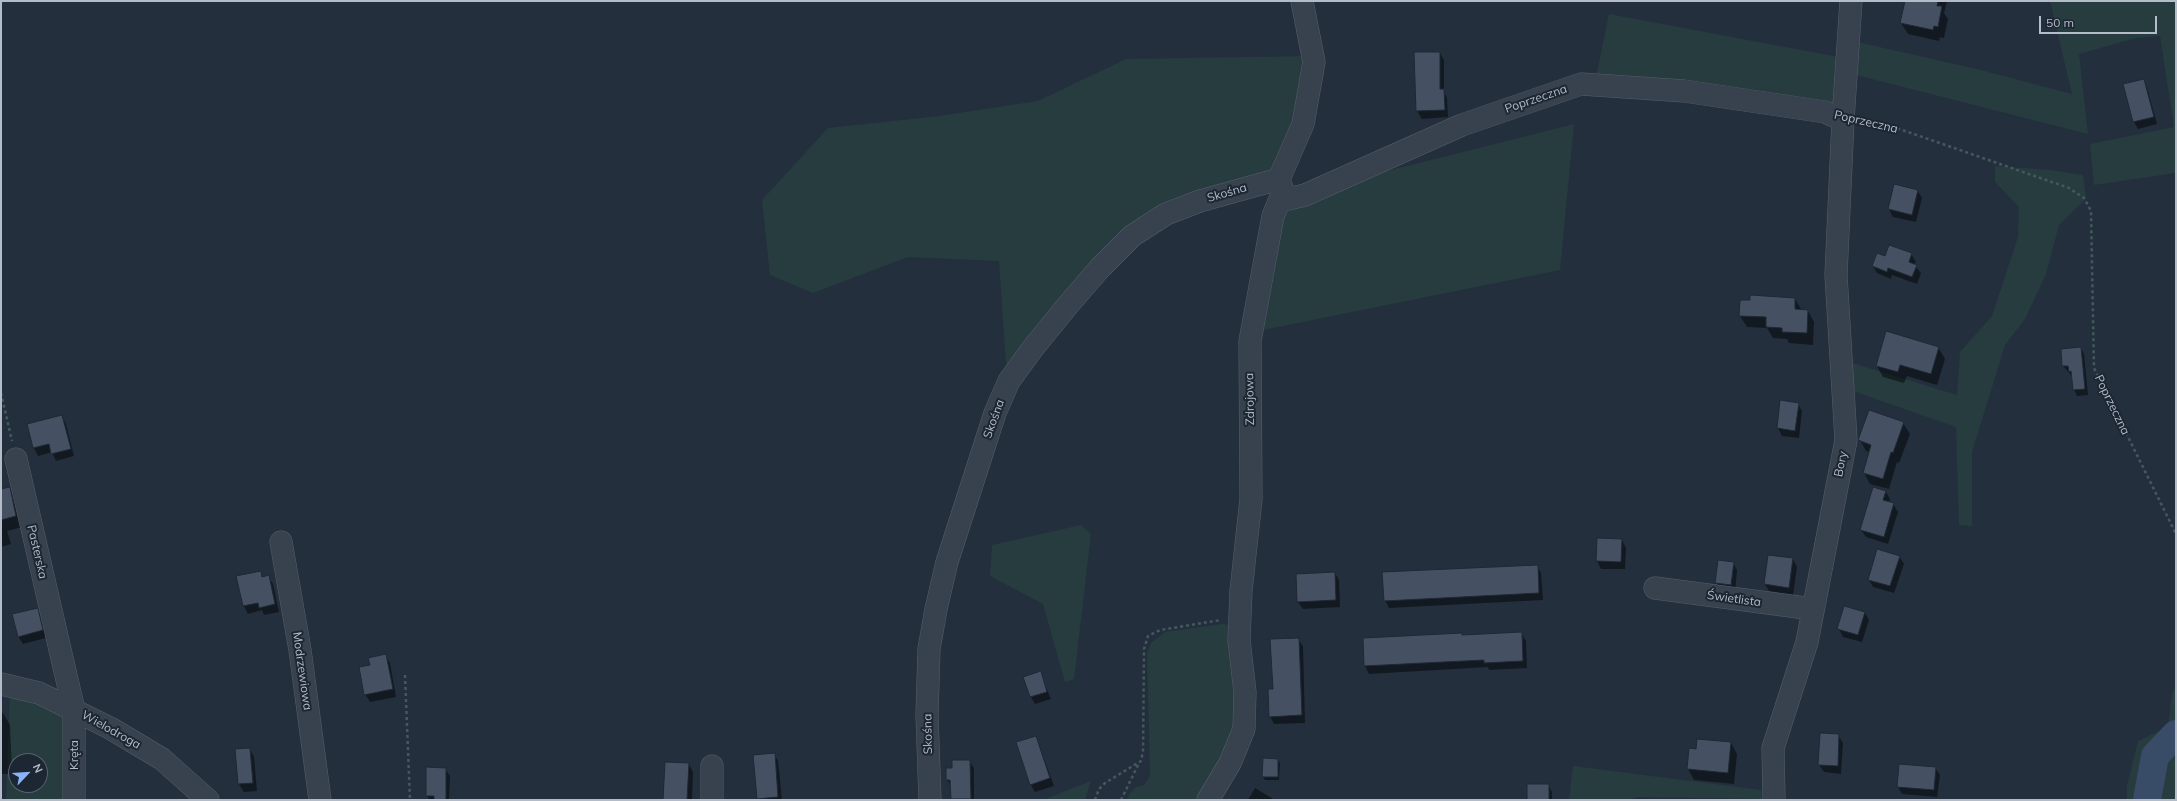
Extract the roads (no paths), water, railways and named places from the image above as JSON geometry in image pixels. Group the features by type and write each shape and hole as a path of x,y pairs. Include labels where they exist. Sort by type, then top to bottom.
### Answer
{"street":[{"name":"Zdrojowa","path":"1208,800 1230,763 1244,729 1245,692 1239,640 1251,500 1250,341 1273,216 1281,186 1304,124 1314,62 1302,1"},
{"name":"Bory","path":"1774,800 1773,748 1807,642 1846,440 1836,275 1843,120 1851,1"},
{"name":"Poprzeczna","path":"1281,186 1288,199 1305,195 1462,125 1581,84 1684,91 1825,112 1843,120"},
{"name":"Skośna","path":"930,800 927,708 929,649 936,609 947,562 995,413 1009,381 1033,348 1068,305 1100,268 1132,236 1166,214 1200,201 1281,186"},
{"name":"Pasterska","path":"16,459 74,710"},
{"name":"Modrzewiowa","path":"281,542 300,650 320,800"},
{"name":"Świetlista","path":"1655,588 1813,609"},
{"name":"Wielodroga","path":"1,684 39,693 110,728 162,759 206,799"},
{"name":"Kręta","path":"74,710 74,800"},
{"path":"712,766 712,800"}],"waterway":[{"path":"2147,800 2155,756 2176,734"}]}
